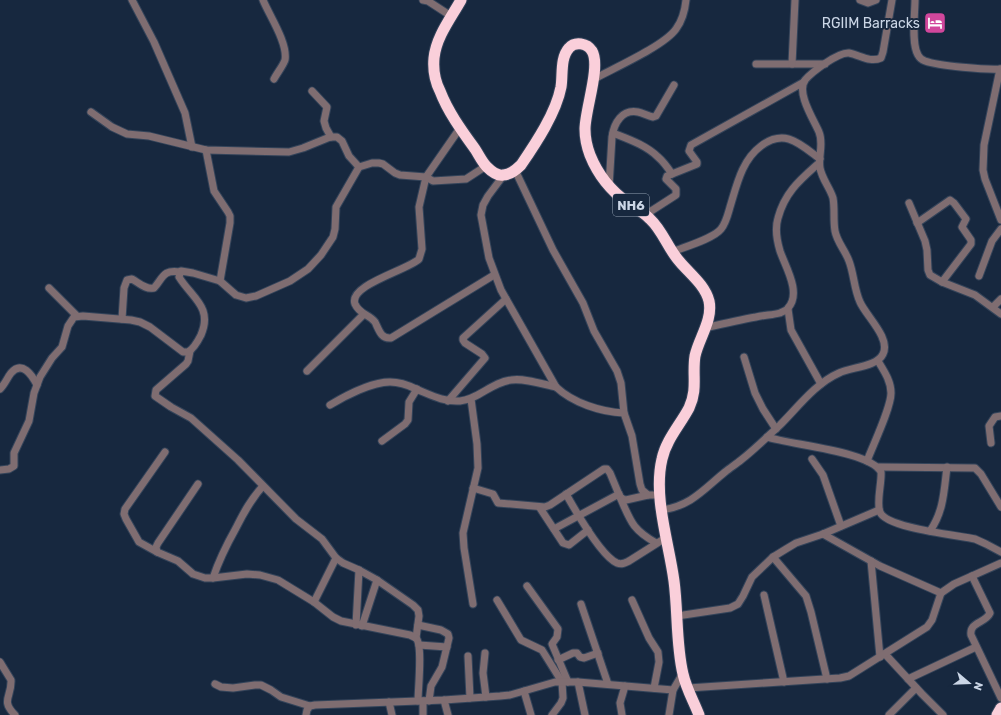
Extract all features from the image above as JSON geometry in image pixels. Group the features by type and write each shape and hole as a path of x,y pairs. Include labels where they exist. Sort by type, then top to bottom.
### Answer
{"highway":[{"path":"461,0 451,16 437,46 434,58 436,80 440,92 460,128 486,166 503,176"},
{"name":"NH6","path":"503,176 515,170 527,156 556,104 562,83 563,61 570,47 574,44 580,44 589,48 593,53 594,78 586,125 587,142 595,166 609,187 628,204 646,215 656,226 679,262 697,281 707,295 709,305 709,313 705,328 695,356 695,384 692,400 665,448 660,466 660,495 674,580 683,673 688,688 701,715"},
{"path":"997,715 1001,708"}],"street":[{"path":"132,0 154,42 185,113 192,147"},
{"path":"263,0 266,9 278,29 284,51 285,60 274,79"},
{"path":"423,0 428,1 451,16"},
{"path":"594,78 658,45 668,38 676,29 682,18 686,0"},
{"path":"792,64 795,0"},
{"path":"860,0 868,2 876,0"},
{"path":"662,510 679,506 695,498 767,437 821,384 841,372 878,361 884,354 885,345 881,334 860,303 848,260 838,241 835,230 831,192 820,170 821,139 804,99 802,90 804,82 810,74 844,53 850,53 875,61 881,58 892,0"},
{"path":"915,0 915,46 918,55 923,60 954,66 1000,69 984,145 983,170 1001,220"},
{"path":"756,64 825,64"},
{"path":"646,215 676,195 676,189 666,179 667,176 697,164 696,160 689,151 691,145 804,82"},
{"path":"609,187 613,133 616,122 625,114 636,112 653,117 656,116 674,85"},
{"path":"312,91 327,107 324,121 326,128 332,136"},
{"path":"91,112 120,132 149,136 206,150 289,152 304,148 332,136 337,137 340,138 349,156 359,167"},
{"path":"460,128 426,178 419,207 421,255 416,262 367,285 355,296 355,304 363,315 374,321 382,336 385,338 391,338 494,274"},
{"path":"613,133 653,152 660,158 672,174"},
{"path":"672,252 711,236 722,228 727,220 739,176 755,151 766,142 776,137 785,137 796,141 820,161"},
{"path":"206,150 214,191 230,216 230,230 220,281"},
{"path":"820,161 795,184 782,208 776,231 779,250 791,279 793,288 792,301 788,309 791,330 821,384"},
{"path":"122,320 124,288 127,280 132,279 151,289 156,286 167,272 184,271 220,281 236,295 246,298 256,296 290,281 308,269 333,237 336,207 359,167 372,163 379,163 400,175 426,178 433,181 466,179 486,166"},
{"path":"515,170 553,250 583,303 594,331 617,372 621,383 624,413 632,436 640,484 642,490 648,495"},
{"path":"503,176 488,196 483,205 481,215 489,258 494,274 506,299 556,387 575,401 624,413"},
{"path":"917,223 950,200 964,214 966,219 962,227 971,240 971,244 942,282"},
{"path":"909,203 927,250 928,270 930,275 942,282 975,295 1001,314"},
{"path":"979,276 992,241 1001,229"},
{"path":"180,272 179,277 198,299 204,312 203,329 200,337 190,351 186,364 156,390 155,396 191,418 238,460 296,519 322,539 336,558 377,580 418,610 418,642 423,715"},
{"path":"50,288 77,316"},
{"path":"448,401 485,358 482,354 465,343 463,340 464,335 506,299"},
{"path":"993,307 1001,299"},
{"path":"705,328 780,313 788,309"},
{"path":"307,371 363,315"},
{"path":"0,470 9,469 14,466 14,453 29,420 34,392 52,358 62,347 71,319 77,316 140,322 150,327 183,352 186,353 190,351"},
{"path":"744,357 756,397 776,428"},
{"path":"867,461 887,410 891,393 889,379 878,361"},
{"path":"0,389 13,371 17,369 28,371 37,385"},
{"path":"330,405 364,388 389,382 406,385 441,400 448,401 462,401 471,399 503,382 510,380 519,380 556,387"},
{"path":"382,441 406,424 408,420 409,402 416,389"},
{"path":"471,399 478,468 463,533 473,604"},
{"path":"991,443 989,426 995,417 1001,416"},
{"path":"767,437 787,443 832,450 867,461 879,467 975,468 979,470 1001,507"},
{"path":"164,452 124,514 139,542 172,558 199,577 213,578 247,574 260,575 278,580 341,621 410,635 418,642 447,647"},
{"path":"812,459 823,475 841,526"},
{"path":"879,467 882,479 879,510 883,517 898,524 975,540 1001,552"},
{"path":"930,531 937,521 941,510 947,467"},
{"path":"473,488 493,494 498,503 540,508 550,506 604,469 610,473 636,529 644,537 656,544"},
{"path":"157,552 158,543 198,484"},
{"path":"213,578 219,560 243,513 253,497 263,486"},
{"path":"566,494 597,544 613,561 618,564 624,564 667,537"},
{"path":"620,495 626,500 648,495 660,495"},
{"path":"554,529 578,515 620,495"},
{"path":"540,508 563,543 568,545 588,530"},
{"path":"677,616 730,608 738,604 752,577 773,557 796,543 823,534 879,510"},
{"path":"823,534 871,561 941,593"},
{"path":"773,557 806,596 827,679"},
{"path":"314,602 336,558"},
{"path":"871,561 882,655 943,715"},
{"path":"688,688 827,679 849,676 927,627 932,620 941,593 954,584 1001,563"},
{"path":"359,570 359,625"},
{"path":"972,576 990,613 986,618 972,626 971,636 1001,698"},
{"path":"359,625 377,580"},
{"path":"527,586 559,633 552,644 565,682 563,698 552,715"},
{"path":"764,595 784,682"},
{"path":"497,600 520,640 542,650 565,682"},
{"path":"632,600 648,638 658,652 659,662 654,688"},
{"path":"581,604 608,684"},
{"path":"418,625 446,632 449,638 442,667 423,701"},
{"path":"908,679 976,647"},
{"path":"485,653 483,672 486,697"},
{"path":"558,660 573,653 576,653 584,658 598,653"},
{"path":"468,656 470,698"},
{"path":"1,667 11,682 4,702 7,708 15,715"},
{"path":"669,715 673,690 683,673"},
{"path":"215,684 221,687 233,688 261,685 281,696 310,706 444,700 510,695 555,682 608,684 673,690"},
{"path":"578,682 585,715"},
{"path":"622,715 620,704 625,686"},
{"path":"889,715 916,688"},
{"path":"524,691 532,715"},
{"path":"444,700 448,715"},
{"path":"389,702 392,715"},
{"path":"306,715 310,706"}],"place":[{"name":"RGIIM Barracks","path":"935,23"}]}
